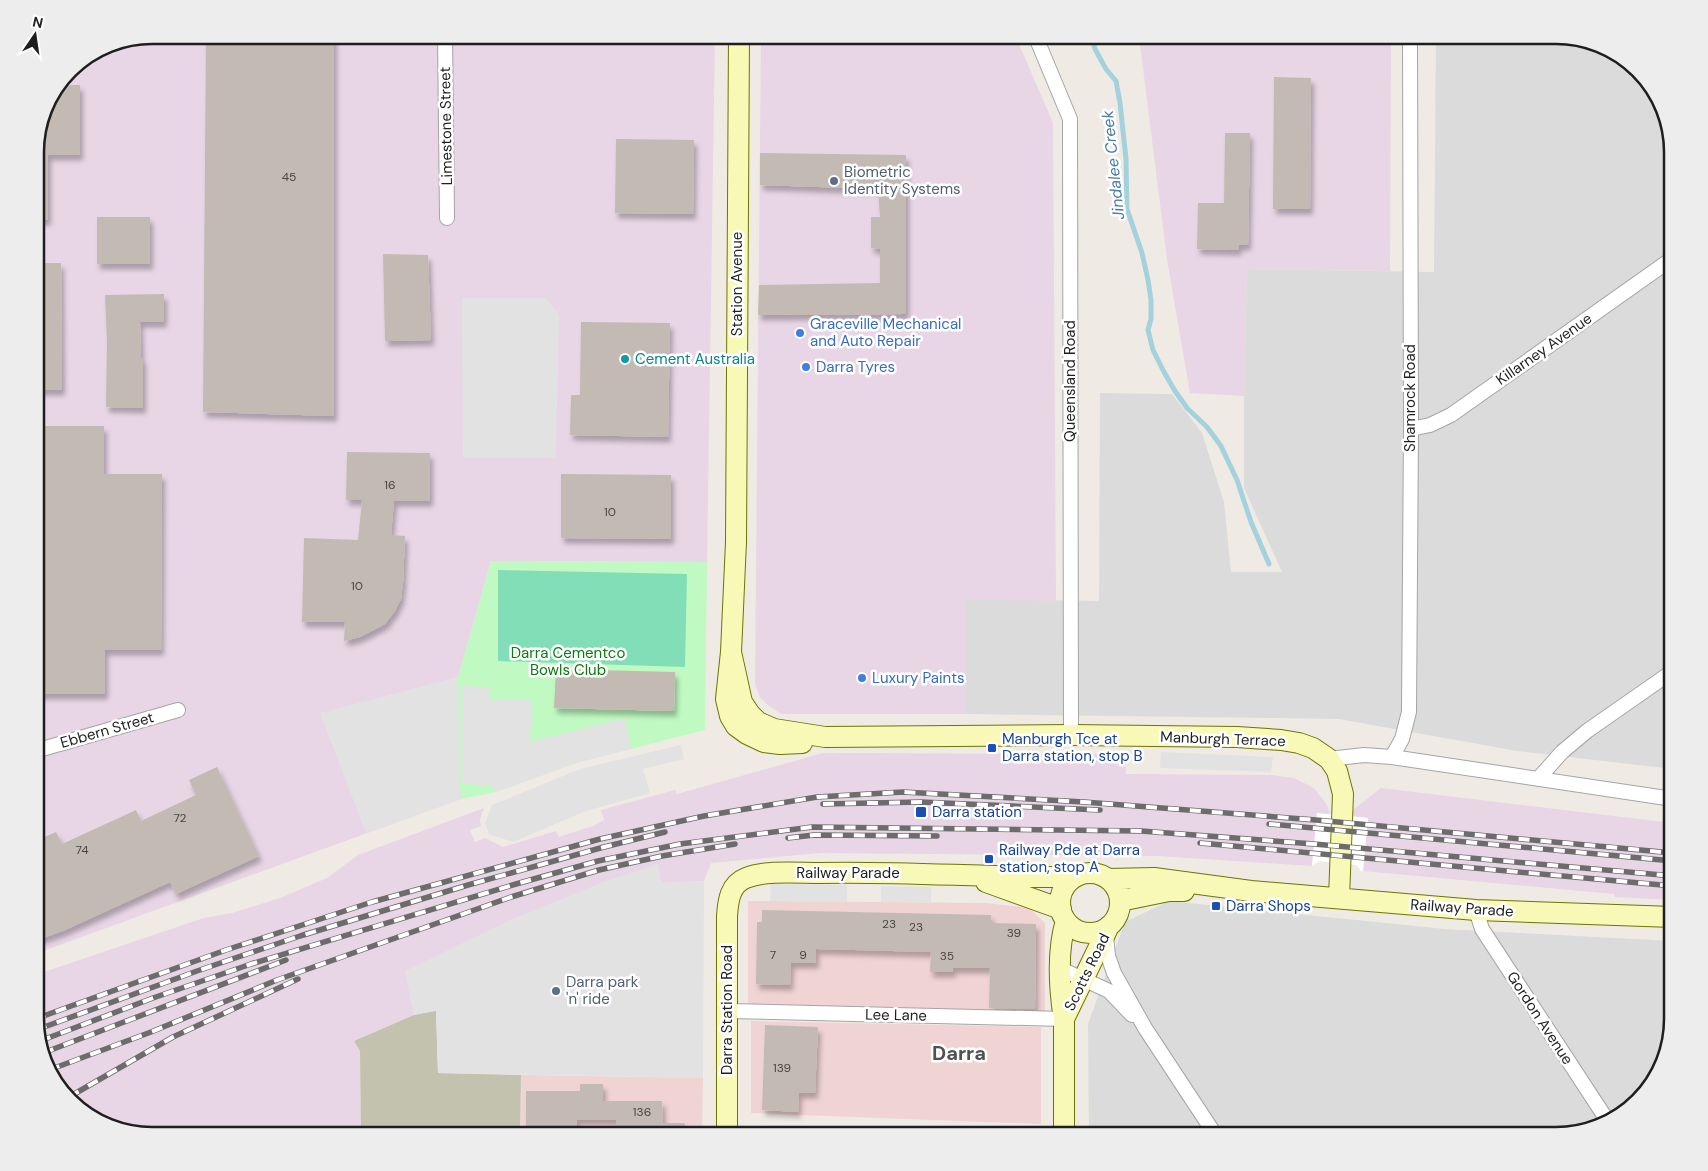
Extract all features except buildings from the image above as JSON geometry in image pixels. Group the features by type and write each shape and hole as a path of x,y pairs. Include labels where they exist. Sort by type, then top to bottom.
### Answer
{"street":[{"name":"Limestone Street","path":"445,44 447,218"},
{"name":"Station Avenue","path":"739,44 736,542 731,652 726,699 730,716 736,726 764,742"},
{"name":"Queensland Road","path":"1039,44 1070,119 1071,735"},
{"name":"Shamrock Road","path":"1392,757 1402,739 1409,712 1411,429 1410,44"},
{"name":"Killarney Avenue","path":"1411,429 1430,424 1450,415 1664,264"},
{"name":"Station Avenue","path":"731,652 742,702 758,722"},
{"path":"1538,780 1562,752 1587,731 1664,677"},
{"name":"Ebbern Street","path":"44,748 178,710"},
{"name":"Manburgh Terrace","path":"758,722 774,729 825,737 1071,735 1237,737 1299,743 1313,748 1329,759"},
{"name":"Manburgh Terrace","path":"764,742 780,744 799,743 825,737"},
{"path":"1339,898 1343,794 1337,771 1329,759 1364,755 1392,757 1664,798"},
{"name":"Railway Parade","path":"735,886 745,878 762,874 861,872 939,873 1025,878 1074,877"},
{"path":"1108,930 1091,933 1082,932 1073,928 1063,915 1060,900 1062,891 1074,877 1091,873 1108,878 1118,892 1120,901 1119,911 1108,930 1108,956 1114,973 1145,1028 1210,1127"},
{"name":"Railway Parade","path":"965,875 1063,915"},
{"name":"Railway Parade","path":"1108,878 1154,878 1251,891 1476,910 1664,917"},
{"name":"Darra Station Road","path":"726,1127 727,916 728,899 735,886"},
{"name":"Railway Parade","path":"1120,901 1169,891 1251,891"},
{"name":"Gordon Avenue","path":"1476,910 1482,929 1604,1116"},
{"name":"Scotts Road","path":"1063,915 1060,969 1061,1004 1064,1019 1064,1127"},
{"name":"Scotts Road","path":"1064,1019 1108,930"},
{"path":"1060,969 1108,991 1145,1028"},
{"name":"Lee Lane","path":"728,1011 1064,1019"}],"shaded area":[{"path":"152,44 715,44 707,562 491,561 458,677 461,799 44,951 44,145 47,124 55,104 66,86 92,62 104,55 124,47"},
{"path":"761,44 1019,44 1053,123 1056,601 966,599 966,714 781,714 759,696 755,683"},
{"path":"1140,44 1391,44 1390,271 1247,269 1244,396 1190,393 1167,259"},
{"path":"1436,44 1563,44 1577,46 1604,55 1633,75 1650,98 1656,111 1661,124 1664,152 1664,768 1517,751 1339,719 966,714 966,599 1099,601 1100,393 1172,394 1202,433 1224,502 1231,572 1282,572 1244,488 1247,269 1434,272"},
{"path":"462,298 546,298 559,315 556,458 463,458"},
{"path":"458,677 461,799 366,833 320,713"},
{"path":"461,686 490,687 490,699 532,700 530,742 625,718 631,749 576,763 496,792 492,786 462,783"},
{"path":"681,745 684,759 643,769 650,793 586,811 513,842 489,834 485,823 492,805 580,769"},
{"path":"1161,752 1273,757 1271,772 1160,768"},
{"path":"823,753 1125,754 1126,774 1272,775 1294,778 1314,788 1327,805 1330,814 1317,814 1312,866 1158,856 821,853 711,863 704,881 661,883 658,865 406,971 414,1015 354,1041 360,1051 361,1127 152,1127 124,1124 104,1116 81,1100 66,1085 52,1060 47,1047 44,1026 44,972 204,918 232,913 280,898 327,878 358,855 484,808 480,819 481,826 470,830 475,842 485,838 503,847 556,831 559,837 593,826 604,820 601,810 675,790 677,794"},
{"path":"1381,788 1664,822 1664,900 1614,897 1614,894 1363,871 1368,818 1352,816 1353,810"},
{"name":"Darra park 'n' ride","path":"658,864 661,883 704,881 703,1078 438,1073 436,1011 414,1015 405,971 508,921 603,882"},
{"path":"771,884 847,885 847,902 770,901"},
{"path":"881,886 931,887 931,902 881,902"},
{"path":"748,901 986,903 1031,910 1045,923 1045,1012 748,1004"},
{"path":"1169,901 1445,929 1664,941 1664,1026 1662,1040 1653,1067 1646,1079 1627,1100 1604,1116 1577,1125 1563,1127 1089,1127 1088,1024 1125,922"},
{"path":"436,1010 438,1073 521,1075 520,1127 361,1127 360,1051 354,1041 414,1015"},
{"path":"751,1021 1041,1027 1041,1124 751,1113"},
{"path":"521,1075 703,1078 702,1127 520,1127"}],"green space":[{"name":"Darra Cementco Bowls Club","path":"491,561 707,562 705,730 576,763 496,792 461,799 458,677"},
{"path":"498,570 687,574 685,667 498,661"}],"pier":[{"path":"1317,813 1368,818 1363,871 1356,865 1319,861 1312,866"}],"waterway":[{"name":"Jindalee Creek","path":"1094,44 1106,69 1116,81 1126,159 1127,209 1142,253 1148,280 1151,300 1151,319 1148,330 1153,350 1175,391 1187,408 1207,427 1221,446 1237,480 1251,522 1269,564"}],"railway":[{"path":"44,1016 226,950 372,902 600,839 704,816 817,797 903,792 1084,802 1316,820 1664,852"},
{"path":"823,804 921,802 1100,810"},
{"path":"1269,824 1664,860"},
{"path":"46,1039 153,998 251,964 598,861 680,844 812,827 1141,831 1314,844 1664,875"},
{"path":"44,1027 197,971 300,936 468,885 665,832"},
{"path":"788,838 814,835 937,836"},
{"path":"1200,843 1664,885"},
{"path":"55,1068 151,1032 277,980 511,897 599,870 662,856 735,844"},
{"path":"48,1051 286,960"},
{"path":"75,1094 173,1037 298,979"}],"place":[{"name":"Biometric Identity Systems","path":"834,181"},
{"name":"Graceville Mechanical and Auto Repair","path":"800,333"},
{"name":"Cement Australia","path":"625,359"},
{"name":"Darra Tyres","path":"806,367"},
{"name":"Luxury Paints","path":"862,678"},
{"name":"Manburgh Tce at Darra station, stop B","path":"992,748"},
{"name":"Darra station","path":"921,812"},
{"name":"Railway Pde at Darra station, stop A","path":"989,859"},
{"name":"Darra Shops","path":"1216,906"},
{"name":"Darra park 'n' ride","path":"556,991"}],"district":[{"name":"Darra","path":"959,1053"}]}
